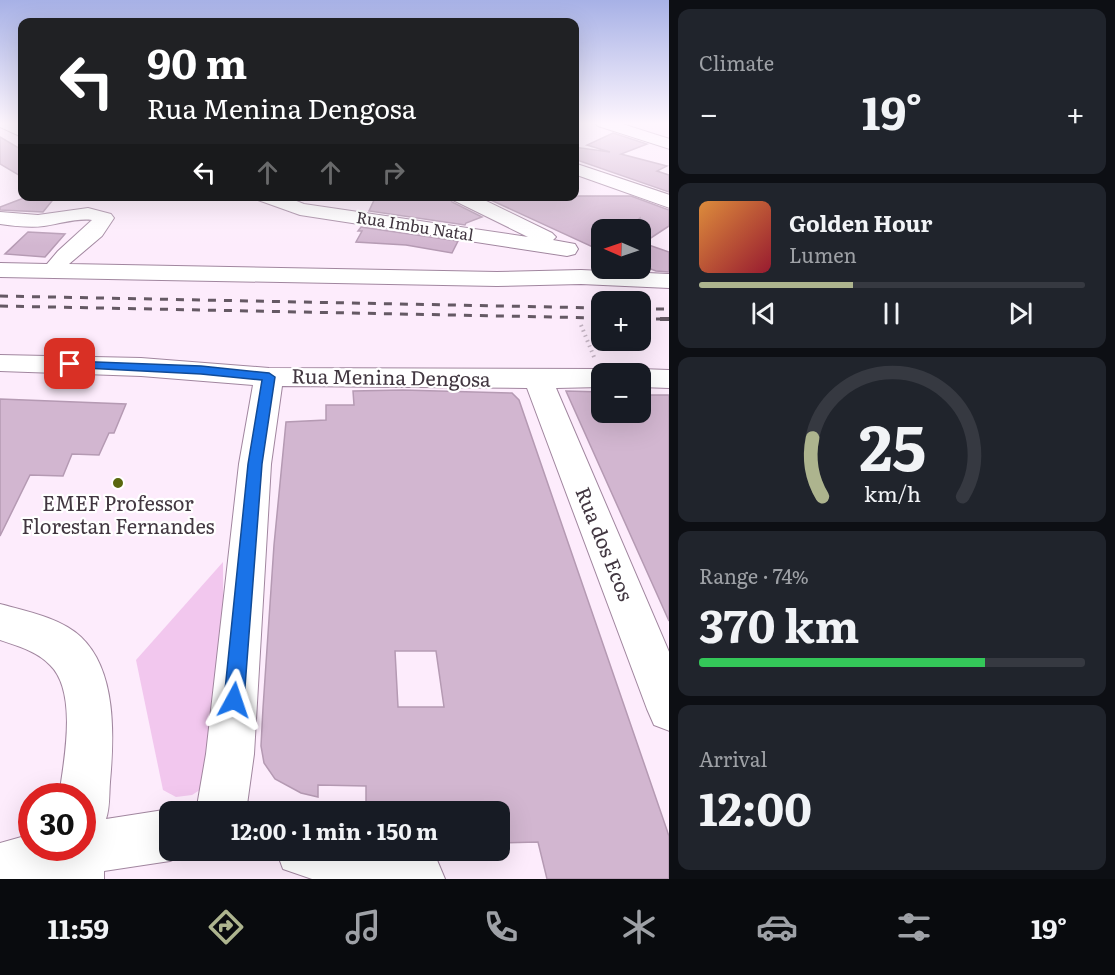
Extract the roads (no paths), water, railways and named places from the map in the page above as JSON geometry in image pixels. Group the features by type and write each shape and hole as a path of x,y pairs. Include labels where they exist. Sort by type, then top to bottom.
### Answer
{"street":[{"path":"579,170 669,202"},
{"name":"Rua Imbu Natal","path":"278,201 300,209 567,249"},
{"path":"497,279 490,238 491,203 591,262"},
{"path":"0,218 38,221 63,219 81,205 104,218 93,232 64,256 54,270"},
{"path":"0,270 591,279"},
{"path":"627,279 669,280"},
{"name":"Rua Menina Dengosa","path":"0,363 141,367 269,377 538,380 591,372"},
{"path":"222,801 230,754 255,464 269,377"},
{"path":"651,378 669,379"},
{"name":"Rua dos Ecos","path":"538,380 669,709"},
{"path":"0,622 31,632 66,651 83,676 91,732 86,783"},
{"path":"96,846 159,837"},
{"path":"0,870 27,861"},
{"path":"320,863 405,873 418,879"}],"railway":[{"path":"0,296 591,308"},
{"path":"0,306 591,318"},
{"path":"651,309 669,309"},
{"path":"651,319 669,319"}],"place":[{"name":"EMEF Professor Florestan Fernandes","path":"118,483"}]}
